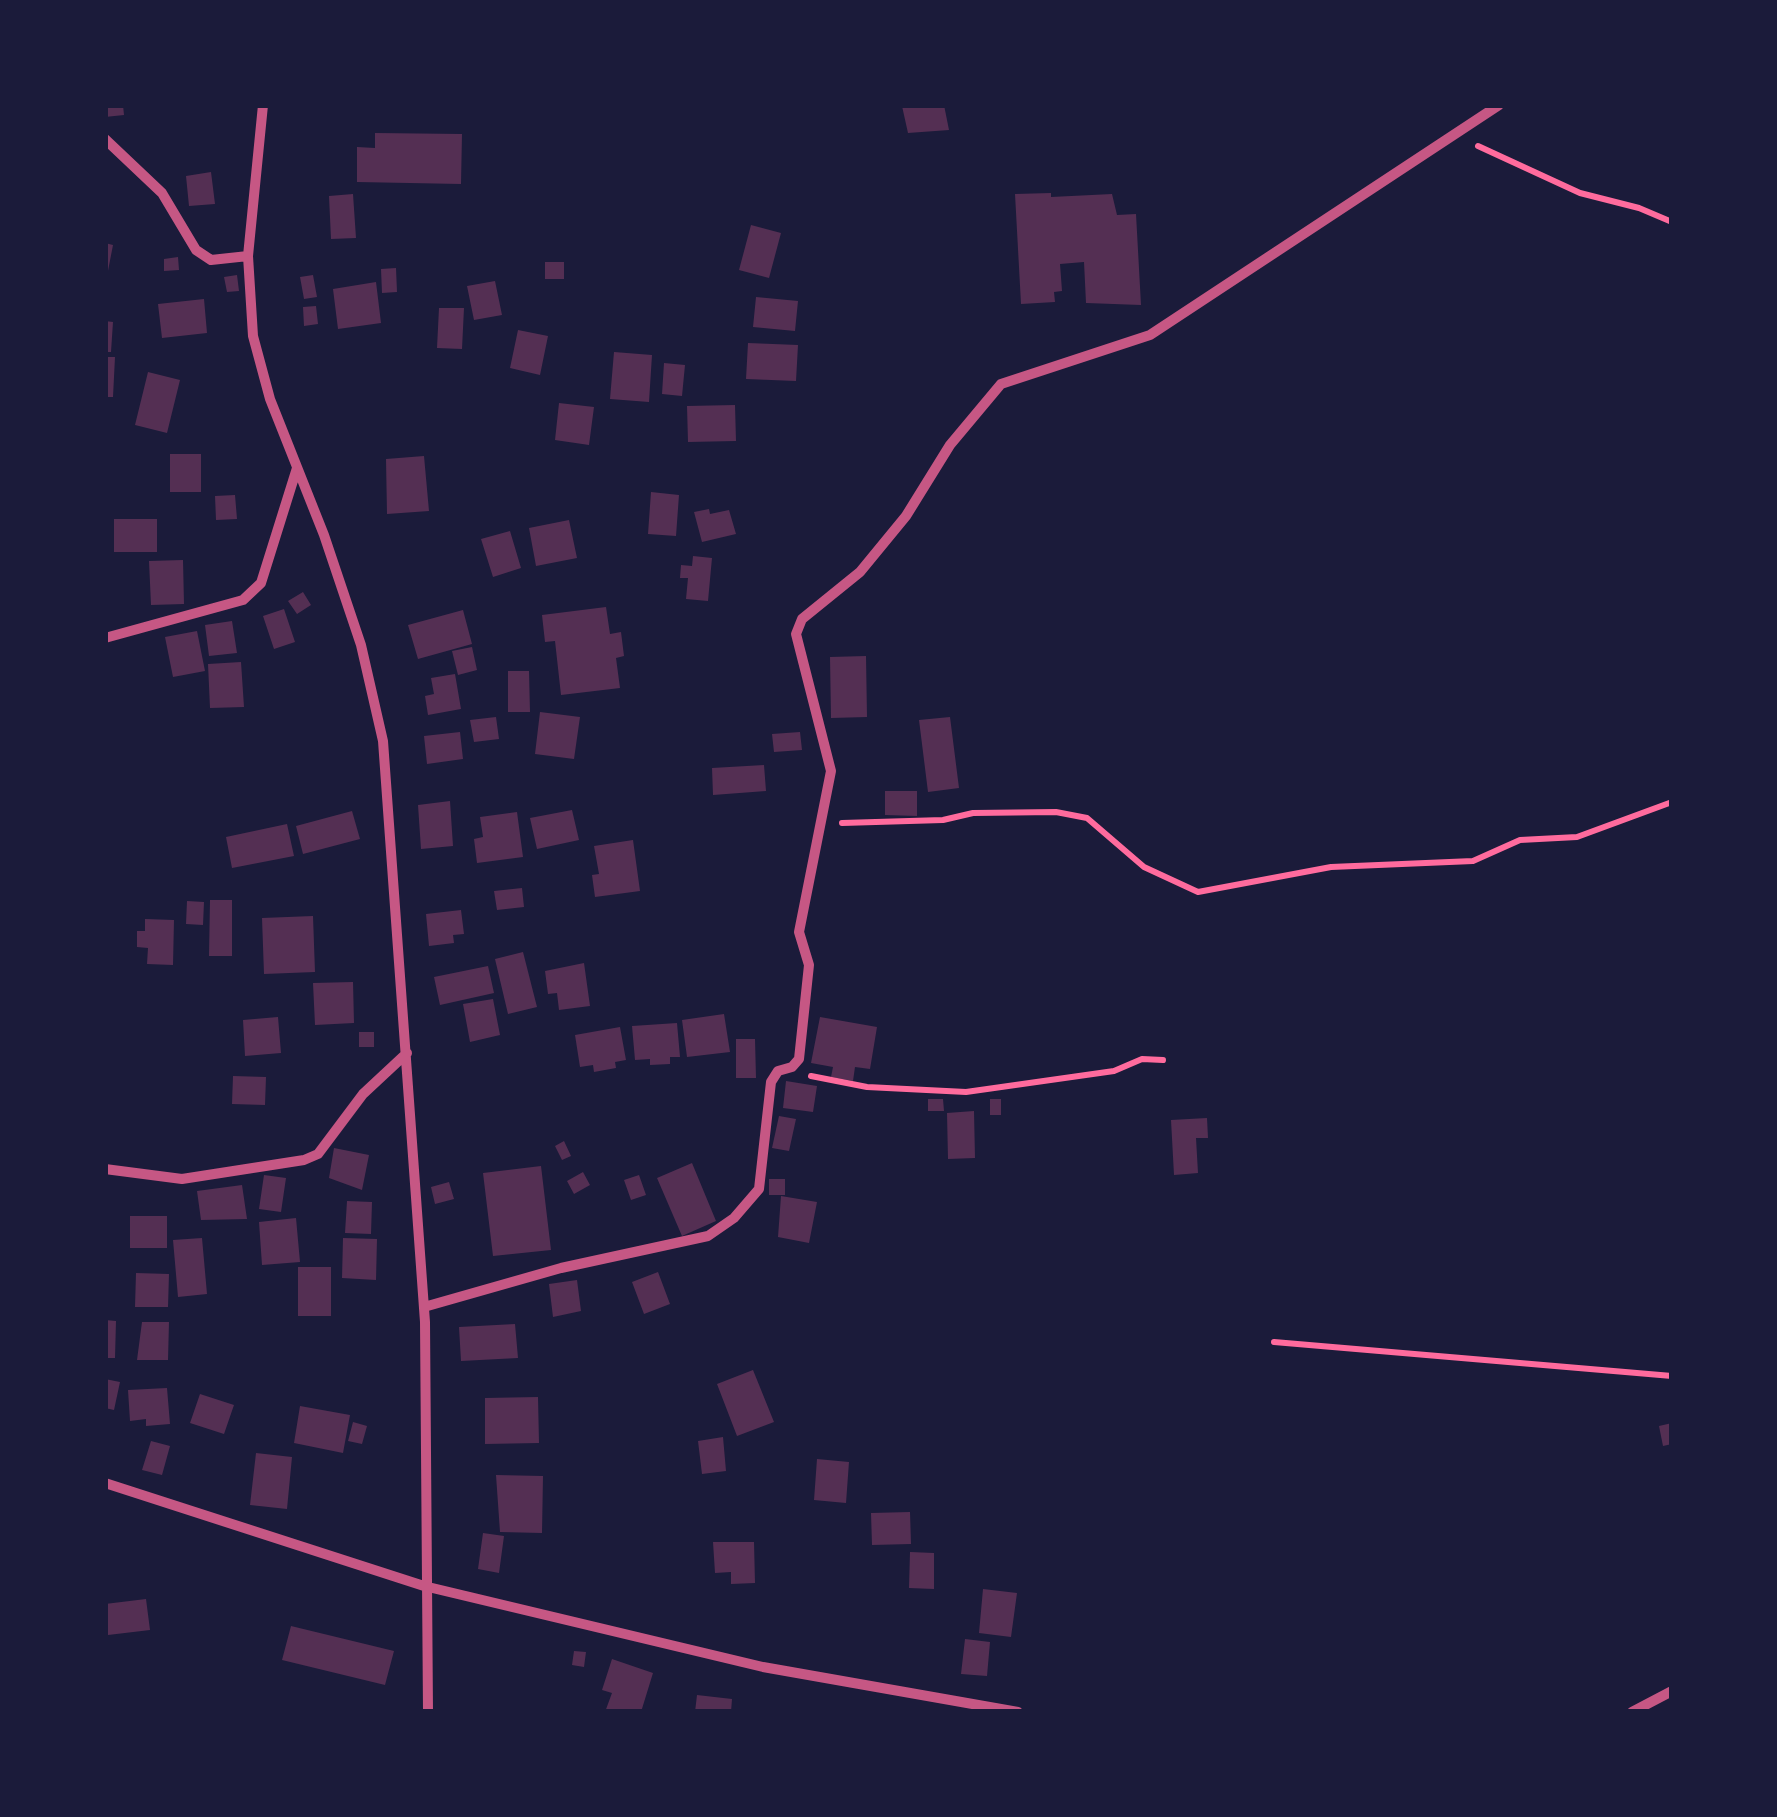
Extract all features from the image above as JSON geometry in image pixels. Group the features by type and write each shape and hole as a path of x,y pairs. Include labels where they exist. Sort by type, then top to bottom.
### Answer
{"street":[{"path":"263,105 248,256 252,336 270,399 361,645 383,741 424,1308 428,1712"},
{"path":"424,1308 606,1257 708,1236 734,1218 760,1189 771,1082 778,1071 792,1067 799,1058 808,965 799,932 831,771 796,634 802,618 860,572 883,544 950,444 1001,384 1150,335 1498,105"},
{"path":"105,139 162,193 196,250 212,260 248,256"},
{"path":"105,638 243,600 261,583 298,468"},
{"path":"105,1169 182,1179 304,1160 318,1154 363,1094 406,1053"},
{"path":"105,1483 424,1586 763,1667 1018,1712"},
{"path":"1632,1712 1672,1691"}],"path":[{"path":"1454,135 1580,192 1640,208 1672,222"},
{"path":"821,825 1056,812 1087,818 1144,868 1198,892 1332,867 1472,861 1520,840 1577,837 1672,802"},
{"path":"792,1067 824,1082 966,1092 1114,1071 1142,1059 1163,1060"},
{"path":"1274,1342 1672,1376"}],"building":[{"path":"105,105 123,105 124,115 105,117"},
{"path":"944,105 949,130 908,133 902,106"},
{"path":"375,133 462,134 461,184 357,182 357,147 375,148"},
{"path":"211,172 215,204 189,206 186,176"},
{"path":"1051,193 1051,197 1112,194 1117,215 1136,214 1141,305 1086,303 1084,262 1060,264 1062,291 1054,292 1055,302 1021,304 1015,194"},
{"path":"353,194 356,238 331,239 329,196"},
{"path":"751,225 781,233 769,278 739,270"},
{"path":"105,243 113,245 107,276 105,276"},
{"path":"178,257 179,270 164,271 164,259"},
{"path":"545,262 564,262 564,279 545,279"},
{"path":"396,268 397,292 382,293 381,269"},
{"path":"237,275 239,291 227,292 224,277"},
{"path":"313,275 317,297 304,299 300,277"},
{"path":"495,281 502,315 474,320 467,286"},
{"path":"376,282 381,323 338,329 333,289"},
{"path":"756,297 798,301 795,331 753,327"},
{"path":"204,299 207,333 162,338 158,304"},
{"path":"316,306 318,324 304,326 303,307"},
{"path":"439,308 464,308 462,349 437,348"},
{"path":"105,321 113,322 111,352 105,352"},
{"path":"518,330 548,336 540,375 510,368"},
{"path":"748,343 798,345 796,381 746,379"},
{"path":"614,352 652,355 649,402 610,399"},
{"path":"105,357 115,357 113,397 105,397"},
{"path":"664,363 685,365 682,396 662,394"},
{"path":"148,372 180,380 167,433 135,425"},
{"path":"559,403 594,407 589,445 555,440"},
{"path":"735,405 736,441 688,442 687,406"},
{"path":"170,454 201,454 201,492 170,492"},
{"path":"424,456 429,511 387,514 386,459"},
{"path":"651,492 679,495 676,536 648,534"},
{"path":"235,495 237,519 216,520 215,496"},
{"path":"709,509 710,514 729,510 736,534 702,542 694,512"},
{"path":"114,519 157,519 157,552 114,552"},
{"path":"569,520 577,558 536,566 529,528"},
{"path":"510,531 521,568 493,577 481,539"},
{"path":"693,556 712,558 708,601 686,599 688,578 680,578 681,565 692,566"},
{"path":"183,560 184,604 151,605 149,561"},
{"path":"303,592 311,605 297,614 288,601"},
{"path":"606,607 610,634 621,632 624,656 616,658 620,688 561,695 555,641 545,642 542,615"},
{"path":"284,609 295,642 274,649 263,616"},
{"path":"463,610 472,644 418,659 408,625"},
{"path":"232,621 237,653 209,656 205,625"},
{"path":"197,631 205,671 173,677 165,637"},
{"path":"472,647 477,670 458,675 452,651"},
{"path":"866,656 867,717 831,718 830,657"},
{"path":"241,662 244,707 210,708 208,664"},
{"path":"508,671 529,671 530,712 508,712"},
{"path":"455,674 461,709 428,715 425,696 434,694 431,678"},
{"path":"540,712 580,717 574,759 535,754"},
{"path":"496,717 499,739 474,742 470,720"},
{"path":"950,717 959,788 928,792 919,720"},
{"path":"460,732 463,759 427,764 424,736"},
{"path":"800,732 802,750 774,752 772,734"},
{"path":"764,765 766,791 713,795 712,768"},
{"path":"885,791 917,791 917,816 885,815"},
{"path":"450,801 453,846 421,849 418,805"},
{"path":"572,810 579,840 537,849 530,818"},
{"path":"352,811 360,839 303,854 296,826"},
{"path":"517,812 523,857 477,863 474,839 483,837 480,817"},
{"path":"287,824 294,856 232,868 226,837"},
{"path":"633,840 640,891 595,897 592,875 599,874 594,846"},
{"path":"522,888 524,907 497,910 494,891"},
{"path":"210,900 232,900 232,956 209,956"},
{"path":"187,901 204,902 203,925 186,924"},
{"path":"461,910 464,934 453,935 454,943 429,946 426,914"},
{"path":"313,916 315,972 264,974 262,918"},
{"path":"145,919 174,920 173,965 147,964 148,948 137,947 137,931 145,931"},
{"path":"523,952 537,1007 508,1014 495,959"},
{"path":"584,963 590,1006 559,1010 557,993 548,994 545,971"},
{"path":"488,966 494,993 440,1005 434,977"},
{"path":"353,982 354,1023 315,1025 313,983"},
{"path":"493,999 500,1035 470,1042 463,1004"},
{"path":"724,1014 730,1052 687,1057 682,1020"},
{"path":"278,1017 281,1053 245,1056 243,1020"},
{"path":"820,1017 877,1027 870,1069 855,1067 853,1081 831,1077 833,1067 811,1063"},
{"path":"677,1023 680,1057 670,1057 670,1064 650,1065 650,1059 635,1060 632,1026"},
{"path":"620,1027 626,1060 615,1062 616,1068 594,1072 593,1065 580,1067 575,1035"},
{"path":"359,1032 374,1032 374,1047 359,1047"},
{"path":"736,1039 755,1039 756,1078 736,1078"},
{"path":"233,1076 266,1077 265,1105 232,1104"},
{"path":"786,1081 817,1086 813,1112 783,1108"},
{"path":"928,1099 943,1099 944,1111 928,1111"},
{"path":"990,1099 1001,1099 1001,1115 990,1115"},
{"path":"974,1111 975,1158 948,1159 947,1113"},
{"path":"779,1116 796,1119 789,1151 772,1148"},
{"path":"1207,1118 1208,1138 1196,1138 1198,1173 1174,1175 1171,1120"},
{"path":"564,1141 571,1156 562,1160 555,1146"},
{"path":"334,1148 369,1155 362,1190 329,1178"},
{"path":"692,1163 716,1221 682,1236 657,1178"},
{"path":"541,1166 551,1250 493,1256 483,1173"},
{"path":"583,1172 590,1185 574,1194 567,1181"},
{"path":"264,1175 286,1178 281,1212 259,1209"},
{"path":"639,1175 646,1195 631,1200 624,1180"},
{"path":"769,1179 785,1179 785,1195 769,1195"},
{"path":"449,1182 454,1199 435,1204 431,1187"},
{"path":"242,1185 247,1219 201,1220 197,1191"},
{"path":"781,1196 817,1202 809,1243 778,1237"},
{"path":"347,1201 372,1202 371,1234 345,1233"},
{"path":"130,1216 167,1216 167,1248 130,1248"},
{"path":"296,1218 300,1262 262,1265 259,1222"},
{"path":"202,1238 207,1294 178,1297 173,1240"},
{"path":"343,1238 377,1239 376,1280 342,1278"},
{"path":"298,1267 331,1267 331,1316 298,1316"},
{"path":"658,1272 670,1304 644,1314 632,1282"},
{"path":"136,1273 169,1274 168,1307 135,1307"},
{"path":"577,1280 581,1311 553,1317 549,1284"},
{"path":"105,1320 116,1321 115,1358 105,1358"},
{"path":"142,1322 169,1322 168,1360 137,1360"},
{"path":"515,1324 518,1358 461,1361 459,1327"},
{"path":"753,1370 774,1422 737,1436 717,1384"},
{"path":"105,1379 120,1382 114,1410 105,1408"},
{"path":"167,1388 170,1424 146,1426 146,1419 130,1421 128,1390"},
{"path":"200,1394 234,1405 224,1434 190,1423"},
{"path":"538,1397 539,1443 485,1444 485,1398"},
{"path":"300,1406 350,1415 343,1453 294,1443"},
{"path":"353,1422 367,1426 362,1444 348,1441"},
{"path":"1672,1423 1672,1444 1663,1446 1659,1426"},
{"path":"723,1437 726,1471 702,1474 698,1441"},
{"path":"151,1441 170,1446 162,1475 142,1470"},
{"path":"256,1453 292,1457 287,1509 250,1505"},
{"path":"817,1459 849,1462 846,1503 814,1500"},
{"path":"496,1475 543,1476 542,1533 500,1532"},
{"path":"910,1512 911,1544 872,1545 871,1513"},
{"path":"483,1533 504,1536 499,1573 478,1569"},
{"path":"713,1542 754,1542 755,1583 731,1584 731,1572 715,1573"},
{"path":"910,1552 934,1553 934,1589 909,1588"},
{"path":"983,1589 1017,1593 1011,1637 979,1633"},
{"path":"146,1599 150,1630 108,1635 105,1604"},
{"path":"291,1626 394,1651 385,1685 282,1660"},
{"path":"965,1639 990,1642 987,1676 961,1674"},
{"path":"574,1651 586,1652 584,1667 572,1665"},
{"path":"612,1659 653,1673 641,1712 605,1712 612,1693 602,1690"},
{"path":"697,1695 732,1699 731,1712 695,1712"}]}
